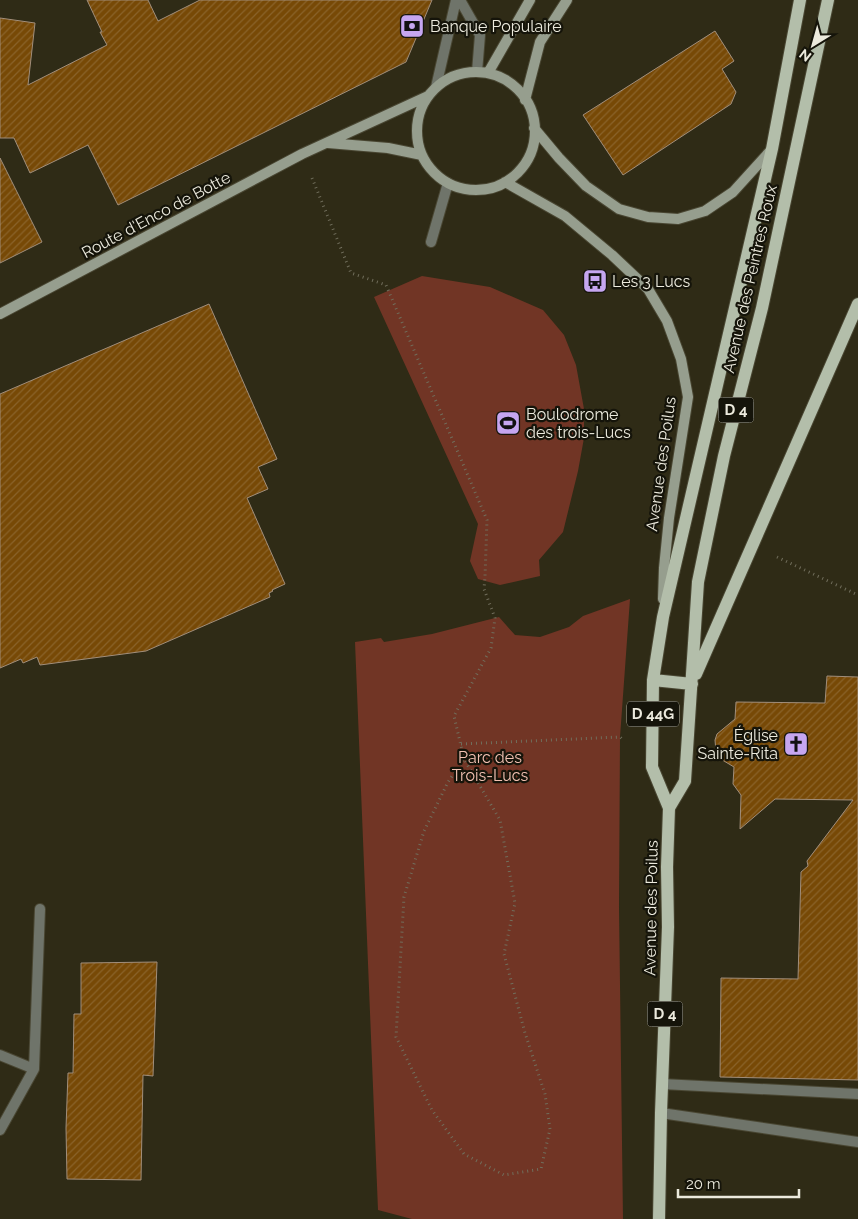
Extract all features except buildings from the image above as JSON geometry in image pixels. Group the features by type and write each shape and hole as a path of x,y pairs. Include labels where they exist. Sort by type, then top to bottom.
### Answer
{"main road":[{"path":"483,73 530,0"},
{"path":"525,100 540,42 567,0"},
{"name":"Avenue des Peintres Roux","path":"663,617 772,149 800,0"},
{"name":"Avenue des Peintres Roux","path":"692,684 698,582 724,456 762,308 828,0"},
{"path":"462,73 483,73 502,79 515,88 525,100 532,114 534,128 533,144 527,159 518,172 505,182 492,188 477,190 462,188 448,183 433,171 422,156 417,125 421,110 428,96 436,87 462,73"},
{"name":"Route d'Enco de Botte","path":"0,314 302,154 428,96"},
{"path":"534,128 586,186 619,209 648,217 678,219 705,211 733,192 772,149"},
{"path":"327,142 388,148 422,156"},
{"name":"Avenue des Poilus","path":"505,182 565,216 612,255 648,289 667,321 681,359 688,397 670,510 665,558 663,617 653,680 652,767 669,808 667,867 668,927 659,1219"},
{"path":"692,684 858,304"},
{"name":"D 44G","path":"653,680 692,684"},
{"name":"Avenue des Poilus","path":"669,808 685,781 692,684"}],"street":[{"path":"436,87 456,0"},
{"path":"460,0 480,35 483,73"},
{"path":"431,242 448,183"},
{"path":"0,1130 34,1069 40,908"},
{"path":"0,1055 34,1069"},
{"path":"662,1084 858,1094"},
{"path":"661,1113 858,1142"}],"path":[{"path":"322,203 351,273 386,285 487,520 484,589 495,618 491,648 454,716 464,759 500,820 515,903 504,954 525,1034 545,1094 550,1129 541,1169 504,1175 464,1154 432,1110 396,1037 404,897 424,831 448,782 464,759"},
{"path":"753,546 858,595"},
{"path":"461,744 620,737 652,767"}],"green space":[{"name":"Boulodrome des trois-Lucs","path":"422,276 490,287 543,310 564,335 576,365 584,409 584,438 563,532 539,560 540,576 500,585 478,579 470,561 478,524 374,297"},
{"name":"Parc des Trois-Lucs","path":"630,599 620,737 619,907 623,1219 412,1219 378,1210 355,642 381,638 384,642 432,634 499,617 515,635 540,637 569,627 583,616"}],"place":[{"name":"Banque Populaire","path":"412,26"},
{"name":"Les 3 Lucs","path":"595,281"},
{"name":"Boulodrome des trois-Lucs","path":"508,423"},
{"name":"Église Sainte-Rita","path":"796,744"}]}
